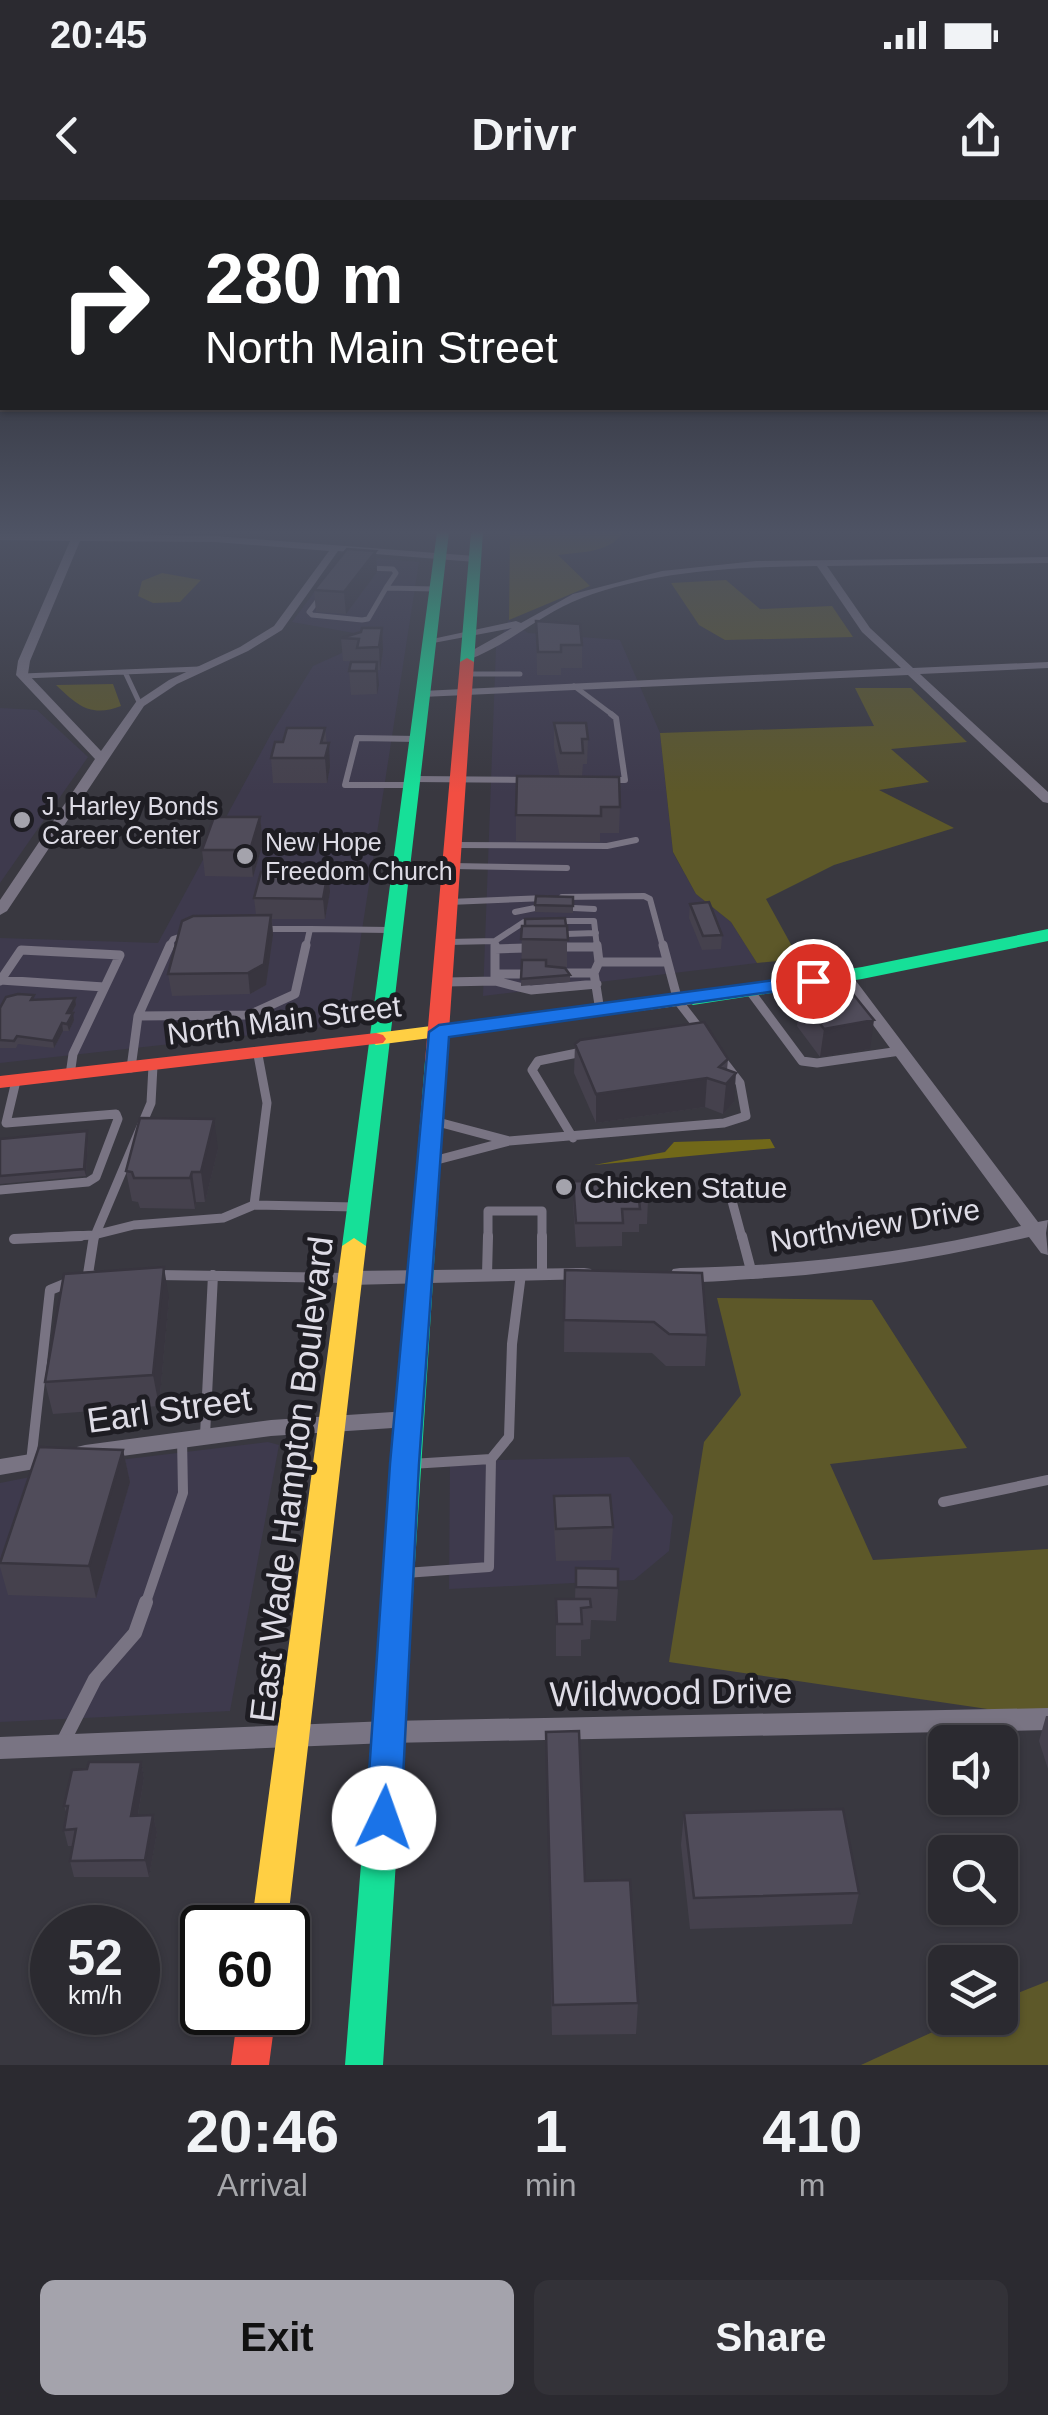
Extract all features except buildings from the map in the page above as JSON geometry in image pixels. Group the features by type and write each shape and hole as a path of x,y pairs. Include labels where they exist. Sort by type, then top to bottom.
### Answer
{"main road":[{"name":"East Wade Hampton Boulevard","path":"272,1905 431,619"},
{"path":"364,2065 404,1464 471,619"},
{"name":"North Main Street","path":"8,1081 258,1054 750,991 1048,935"},
{"path":"250,2065 254,2035"}],"street":[{"path":"42,619 24,661 23,676 102,760"},
{"path":"0,911 140,704 199,669 235,654 278,628 284,619"},
{"path":"422,694 466,674 530,619"},
{"path":"858,619 1048,799"},
{"path":"428,641 522,623"},
{"path":"466,674 574,686 1048,665"},
{"path":"844,976 1041,1228 1048,1250"},
{"name":"Northview Drive","path":"658,1274 752,1274 834,1267 1041,1228"},
{"path":"350,1278 600,1274"},
{"name":"Earl Street","path":"0,1467 205,1435 408,1419"},
{"name":"Wildwood Drive","path":"0,1748 388,1732 1048,1719"}],"lane":[{"path":"23,676 199,669"},
{"path":"125,672 140,704"},
{"path":"466,674 520,674"},
{"path":"574,686 616,718 626,780 590,780"},
{"path":"416,739 356,738 345,785 458,779 538,780"},
{"path":"452,856 495,846 607,846 636,840"},
{"path":"495,846 495,866"},
{"path":"452,856 495,866 567,868"},
{"path":"429,1162 509,1140 574,1138 675,1124 724,1122 746,1116 740,1083 678,1001 650,900 644,896 594,896 449,902"},
{"path":"594,896 599,962 594,973 600,1011"},
{"path":"507,902 524,922"},
{"path":"516,912 535,908"},
{"path":"573,908 594,908"},
{"path":"495,978 495,945 524,922 594,920"},
{"path":"88,1274 94,1235 151,1103 142,1067 138,1016 172,939 202,929"},
{"path":"256,929 393,930"},
{"path":"138,1016 250,1015 295,994 310,929"},
{"path":"504,935 525,934"},
{"path":"566,934 596,934"},
{"path":"446,942 526,948"},
{"path":"566,948 597,947"},
{"path":"70,1075 72,1054 120,956 20,950 0,981 104,987"},
{"path":"599,962 667,962"},
{"path":"546,974 594,973"},
{"path":"443,982 522,974"},
{"path":"495,978 531,990 597,984"},
{"path":"750,991 802,1061 816,1063 900,1052"},
{"path":"684,1037 704,1034"},
{"path":"574,1138 532,1070 538,1061 607,1048"},
{"path":"254,1205 267,1103 258,1054"},
{"path":"0,1190 88,1182 96,1177 115,1135 116,1114 3,1123 8,1081"},
{"path":"432,1120 509,1140"},
{"path":"728,1186 752,1274"},
{"path":"14,1240 94,1235 134,1225 222,1218 254,1205 358,1208"},
{"path":"398,1574 489,1567 491,1460 509,1437 512,1344 532,1274 542,1211 488,1212 487,1275"},
{"path":"31,1462 50,1290 88,1274 106,1279"},
{"path":"205,1435 213,1275"},
{"path":"150,1276 350,1278"},
{"path":"62,1744 95,1680 134,1633 183,1493 182,1438"},
{"path":"404,1464 491,1460"},
{"path":"943,1502 1048,1480"}],"shaded area":[{"path":"410,619 349,1014 333,1026 0,1063 0,938 158,943 271,734 313,666 353,648 354,633 292,622"},
{"path":"695,619 841,619 853,637 725,640"},
{"path":"509,620 528,633 620,640 660,733 673,853 696,894 731,922 757,963 483,996 496,647"},
{"path":"113,684 121,706 101,711 78,704 56,685"},
{"path":"855,688 911,688 967,742 891,749 929,782 879,790 954,828 834,865 766,899 799,959 757,963 731,922 696,894 673,852 660,733 874,726"},
{"name":"J. Harley Bonds Career Center","path":"0,708 37,710 88,757 0,883"},
{"path":"770,1139 775,1148 594,1165 665,1152 674,1142"},
{"path":"717,1298 872,1300 967,1448 830,1464 873,1560 1048,1549 1048,1718 669,1662 704,1442 741,1395"},
{"path":"268,1442 279,1445 230,1711 0,1722 0,1483 111,1461"},
{"path":"629,1457 673,1516 669,1551 634,1580 449,1589 450,1461"},
{"path":"1048,1981 1048,2065 861,2065 928,2034 1018,2035 1018,1993"}],"traffic: fast":[{"path":"354,1246 432,619"},
{"path":"467,662 470,619"},
{"path":"693,999 862,973 1048,935"},
{"path":"364,2065 436,1061"}],"traffic: slow":[{"path":"376,1039 693,999"},
{"path":"272,1905 354,1246"}],"traffic: jam":[{"path":"436,1061 467,662"},
{"path":"0,1082 376,1039"},
{"path":"250,2065 254,2035"}],"place":[{"name":"J. Harley Bonds Career Center","path":"22,820"},
{"name":"New Hope Freedom Church","path":"245,856"},
{"name":"Chicken Statue","path":"564,1187"}],"route":[{"path":"384,1818 404,1464 439,1032 813,981"}]}
